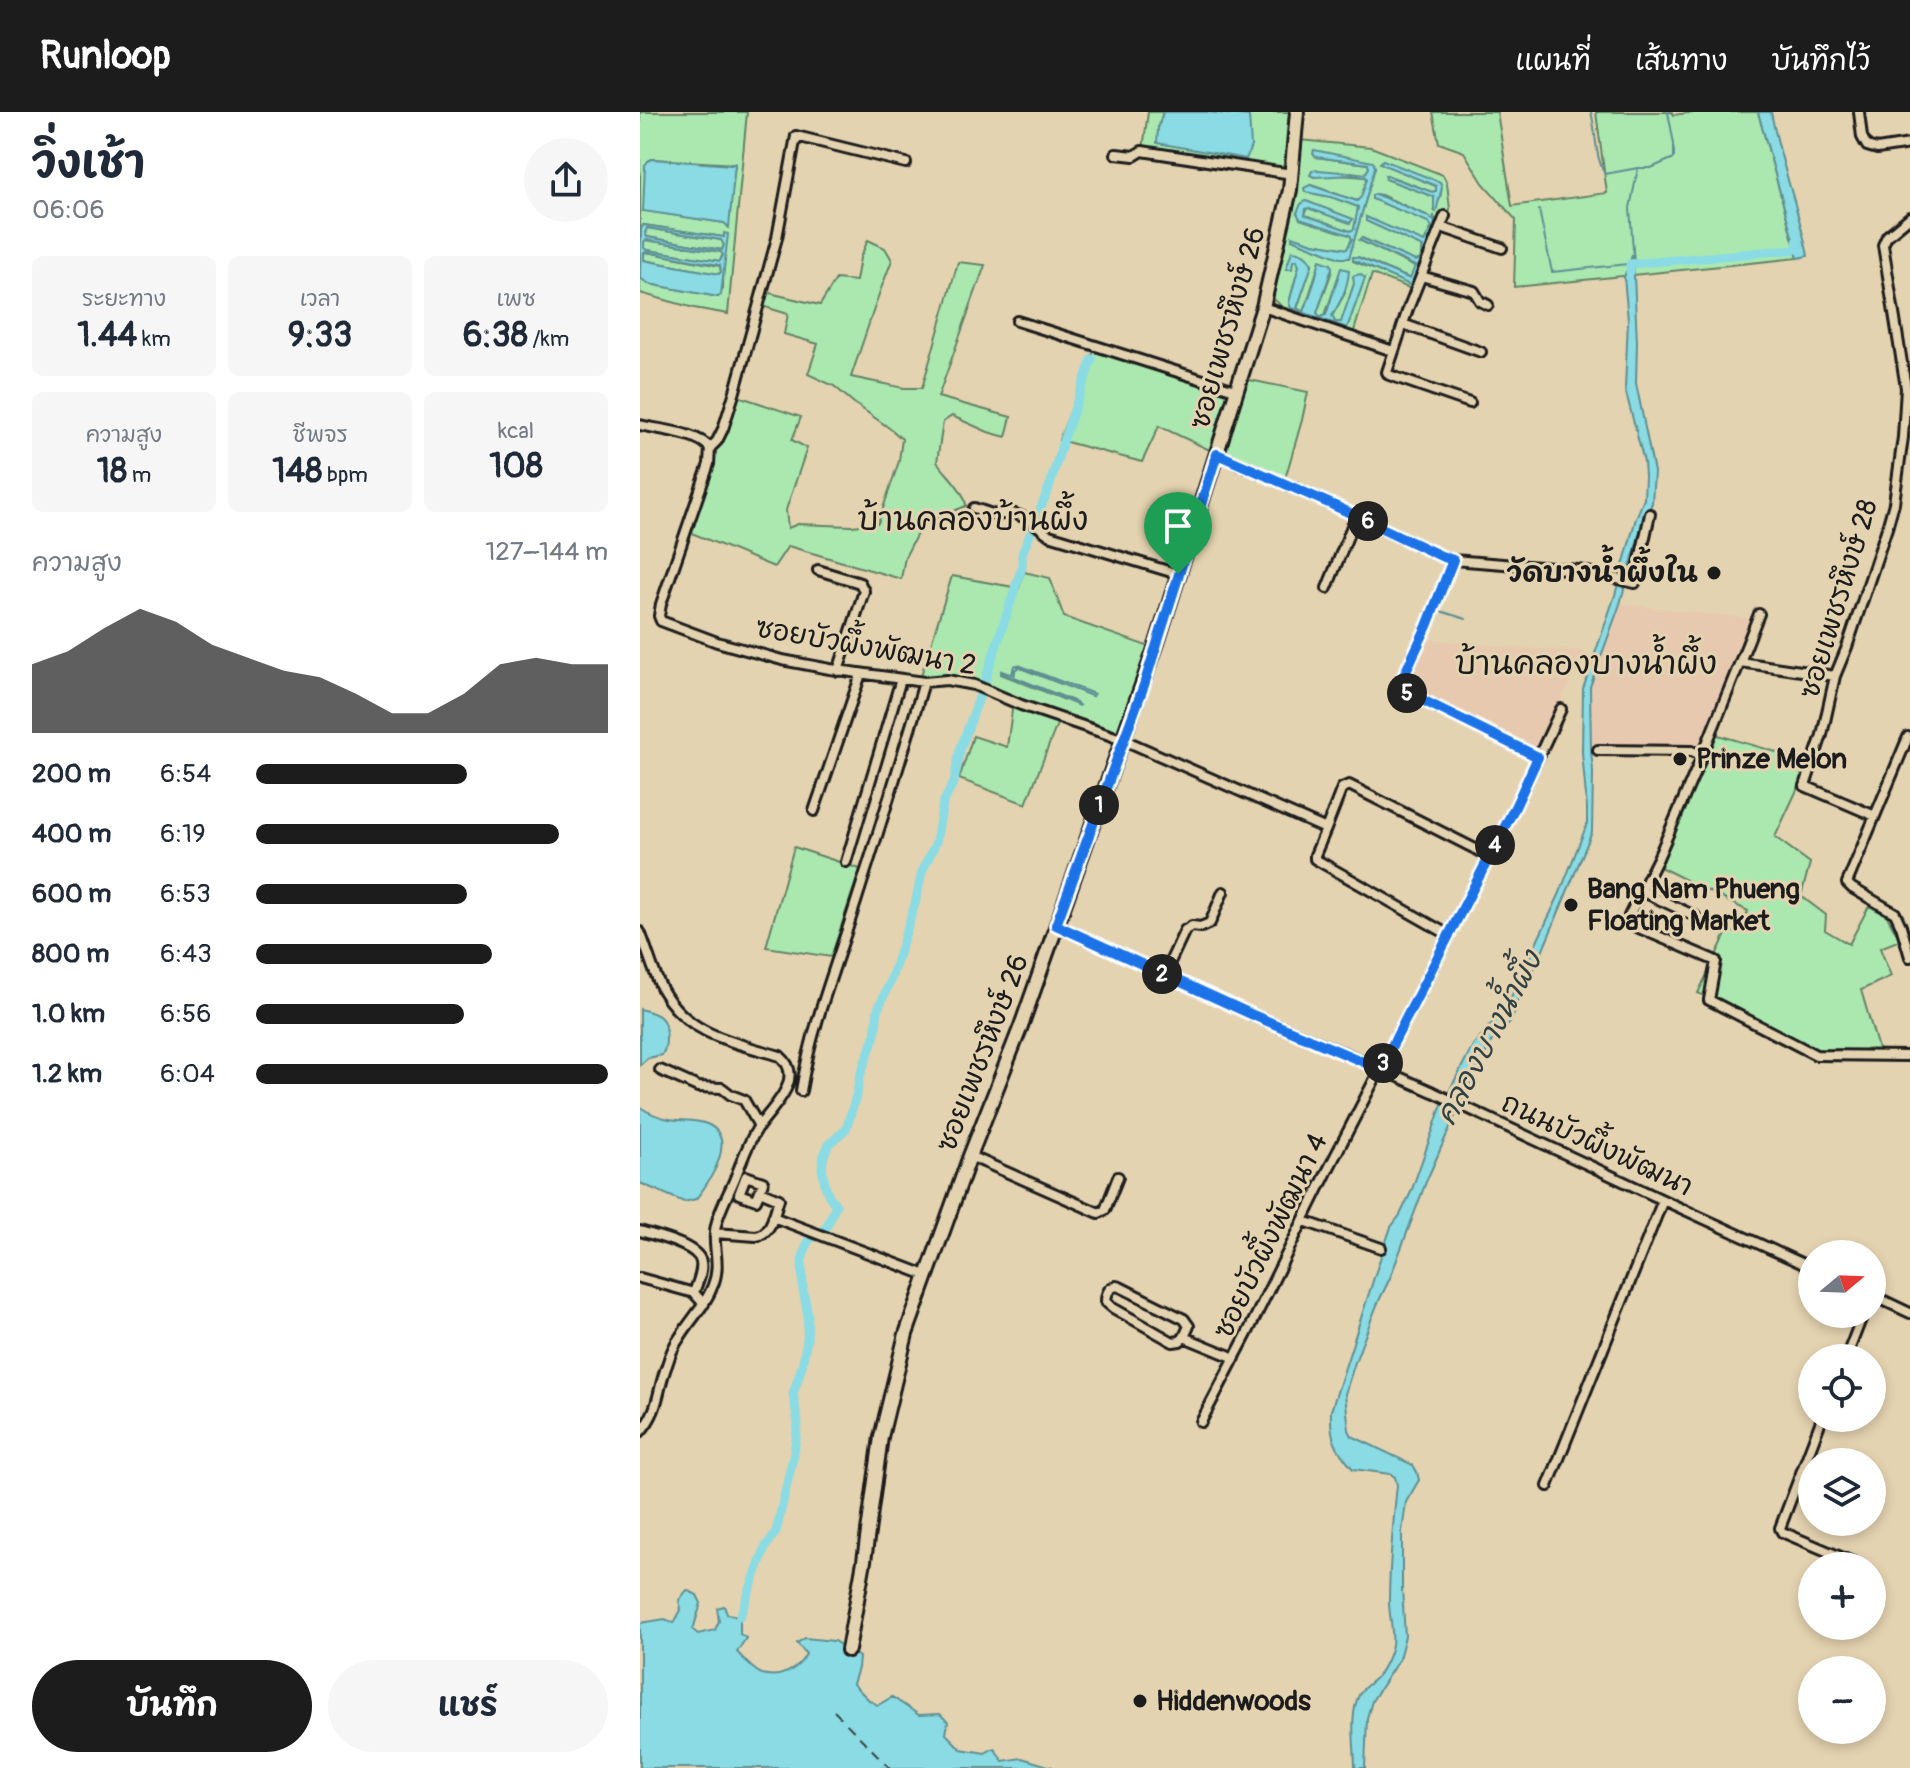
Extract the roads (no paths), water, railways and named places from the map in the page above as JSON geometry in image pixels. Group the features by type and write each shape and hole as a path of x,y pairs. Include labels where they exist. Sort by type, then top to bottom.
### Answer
{"street":[{"name":"ซอยเพชรหึงษ์ 26","path":"848,1650 881,1437 906,1334 1021,1026 1153,657 1263,307 1292,174 1297,112"},
{"path":"1859,112 1862,137 1867,146 1877,149 1910,144"},
{"path":"640,425 696,438 710,448 717,441 735,391 777,238 796,136 906,163"},
{"path":"1116,154 1134,156 1142,151 1292,174"},
{"path":"1445,216 1387,369 1389,375 1470,403"},
{"name":"ซอยเพชรหึงษ์ 28","path":"1875,816 1805,786 1822,735 1835,676 1887,528 1906,439 1908,388 1883,245 1887,236 1910,217"},
{"path":"1441,227 1502,248"},
{"path":"1421,276 1474,291 1480,301 1488,305"},
{"path":"1263,307 1393,351"},
{"path":"1017,321 1238,391"},
{"path":"1403,324 1481,352"},
{"name":"ซอยบัวผึ้งพัฒนา 2","path":"710,448 709,464 661,604 661,621 717,642 782,660 861,674 974,685 1021,705 1124,740 1326,829"},
{"path":"1217,454 1453,560 1579,570 1635,583 1650,514"},
{"path":"974,508 995,515 1012,513 1049,535 1178,574"},
{"path":"1327,588 1356,516"},
{"path":"1453,560 1398,688 1538,757"},
{"path":"818,570 860,583 864,591 838,671"},
{"path":"1759,614 1702,756 1628,920 1632,925 1716,961 1709,1000 1816,1055 1910,1056"},
{"path":"1740,662 1835,676"},
{"path":"814,811 861,674"},
{"path":"846,862 901,679"},
{"path":"801,1091 819,1018 924,682"},
{"name":"ซอยบัวผึ้งพัฒนา 4","path":"1201,1422 1561,709"},
{"path":"1908,737 1847,883 1895,913 1910,957"},
{"path":"1598,750 1692,751 1702,756"},
{"path":"1449,935 1315,859 1342,788 1349,785 1489,856"},
{"path":"1641,891 1695,916"},
{"path":"1164,975 1185,930 1210,923 1223,892"},
{"name":"ถนนบัวผึ้งพัฒนา","path":"1056,925 1441,1096 1798,1262"},
{"path":"640,932 662,990 684,1018 710,1035 780,1056 787,1062 789,1070 785,1092 778,1105 747,1144 715,1226 718,1264 715,1282 704,1304 679,1338 666,1366 656,1409 640,1432"},
{"path":"660,1070 698,1087 722,1088 744,1100 759,1126"},
{"path":"970,1156 1099,1213 1105,1210 1118,1177"},
{"path":"715,1233 763,1235 768,1231 779,1199 760,1191"},
{"path":"1548,1486 1663,1200"},
{"path":"773,1217 926,1275"},
{"path":"1304,1221 1381,1248"},
{"path":"640,1231 697,1252 702,1271 694,1293"},
{"path":"640,1278 694,1293 704,1304"},
{"path":"1120,1287 1184,1319 1189,1326 1184,1337 1173,1342 1113,1308 1106,1302 1109,1290 1120,1287"},
{"path":"1886,1302 1910,1313"},
{"path":"1184,1337 1235,1358"},
{"path":"1817,1432 1780,1528 1782,1532 1829,1552"}],"water":[{"path":"1163,112 1249,116 1251,146 1246,159 1157,143"},
{"path":"1758,112 1771,112 1808,256 1798,258"},
{"path":"1314,150 1373,162 1375,167 1349,258 1340,258 1292,239 1292,236 1347,249 1352,239 1350,235 1300,219 1297,213 1306,201 1353,219 1350,223 1308,208 1305,215 1350,231 1354,229 1358,207 1305,192 1304,188 1310,185 1357,201 1367,179 1353,175 1310,175 1318,170 1365,174 1369,168 1368,164 1316,157"},
{"path":"652,159 735,163 729,227 724,223 643,211 645,165"},
{"path":"1383,160 1440,182 1442,187 1436,212 1434,197 1386,179 1385,175 1432,192 1436,191 1436,186 1380,163"},
{"path":"1375,194 1433,220 1434,215 1429,248 1415,281 1410,285 1353,260 1357,257 1410,279 1415,266 1359,240 1361,238 1415,261 1420,260 1423,247 1366,221 1366,217 1424,242 1432,227 1428,222 1372,199"},
{"path":"643,225 724,237 724,233 728,234 721,295 718,297 649,284 640,278","holes":["647,228 721,240 724,245 722,250 647,237","644,242 721,252 723,255 720,261 647,250","644,253 720,265 721,272 648,261 644,260"]},
{"path":"1292,251 1304,255 1312,265 1297,308 1304,312 1320,260 1331,264 1332,268 1317,313 1320,317 1326,315 1341,268 1349,270 1344,294 1332,316 1335,322 1341,322 1354,284 1353,276 1360,274 1365,278 1347,328 1291,308 1289,303 1299,266 1297,260 1293,261 1292,269 1286,269"},
{"name":"คลองบางน้ำผึ้ง","path":"1633,253 1636,383 1654,472 1652,503 1641,528 1620,604 1590,687 1592,832 1540,957 1515,1005 1517,1008 1509,1024 1491,1042 1462,1100 1377,1305 1345,1394 1352,1436 1413,1465 1419,1480 1406,1502 1402,1532 1405,1636 1399,1659 1372,1701 1367,1718 1365,1768 1355,1768 1353,1721 1356,1703 1361,1692 1380,1673 1392,1645 1389,1587 1397,1485 1395,1477 1390,1474 1353,1469 1335,1443 1331,1411 1391,1227 1411,1192 1441,1107 1473,1045 1502,1016 1559,895 1587,824 1582,752 1583,689 1644,499 1644,462 1625,389 1628,320 1624,277"},
{"path":"1018,665 1094,694 1092,696 1018,667 1015,670 1014,677 1080,706 1001,673 1012,675 1014,666"},
{"path":"640,1009 662,1019 666,1046 662,1055 648,1058 640,1065"},
{"path":"640,1107 665,1118 703,1122 721,1139 719,1160 696,1199 684,1202 640,1183"},
{"path":"687,1590 697,1595 701,1603 693,1630 698,1634 715,1630 719,1621 717,1608 724,1606 727,1614 740,1616 740,1634 746,1638 737,1652 759,1672 775,1675 793,1669 806,1654 797,1643 805,1638 834,1641 859,1657 853,1684 869,1700 878,1705 892,1697 919,1715 940,1714 948,1722 946,1734 961,1749 985,1753 994,1748 1003,1761 1022,1758 1055,1768 640,1768 640,1623 665,1619 674,1623 681,1610 679,1600"}],"waterway":[{"path":"1591,112 1599,159 1605,174 1638,168"},
{"path":"1634,264 1630,208 1638,168 1651,168 1674,158 1668,112"},
{"path":"1539,210 1552,272 1628,264"},
{"path":"1630,272 1630,264 1799,249 1797,242"},
{"path":"740,1616 766,1546 776,1532 794,1453 798,1423 793,1394 807,1340 808,1315 802,1260 808,1241 826,1228 836,1205 825,1185 822,1168 824,1155 829,1144 846,1129 875,1035 878,1009 890,982 922,872 936,842 943,803 954,782 960,750 1022,567 1022,554 1050,485 1092,359"},
{"path":"1437,610 1466,619"}],"place":[{"name":"วัดบางน้ำผึ้งใน","path":"1714,573"},
{"name":"Prinze Melon","path":"1680,759"},
{"name":"Bang Nam Phueng Floating Market","path":"1571,905"},
{"name":"Hiddenwoods","path":"1140,1701"}],"district":[{"name":"บ้านคลองบ้านผึ้ง","path":"973,520"},
{"name":"บ้านคลองบางน้ำผึ้ง","path":"1586,664"}]}
